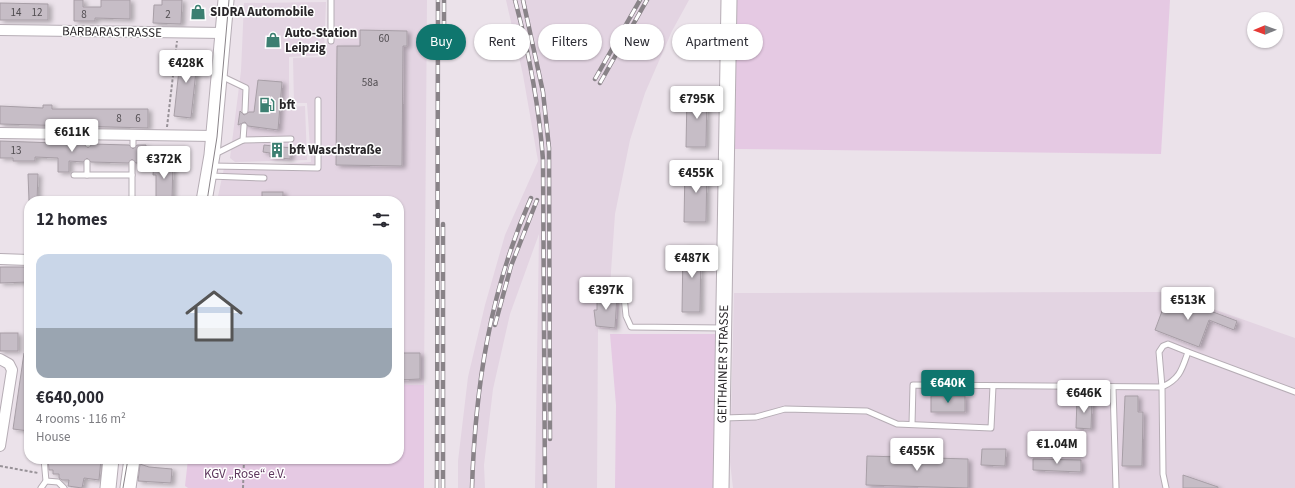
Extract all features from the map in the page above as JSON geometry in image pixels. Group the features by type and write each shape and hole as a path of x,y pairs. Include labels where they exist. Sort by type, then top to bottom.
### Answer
{"street":[{"path":"205,196 214,136 226,0"},
{"name":"GEITHAINER STRASSE","path":"721,488 730,0"},
{"name":"BARBARASTRASSE","path":"0,30 224,33"},
{"path":"0,133 88,139 133,140 167,135 214,136"},
{"path":"0,259 24,260"},
{"path":"0,359 9,364 12,370 0,446"},
{"path":"108,488 110,464"},
{"path":"128,488 131,464"}],"lane":[{"path":"331,0 331,41"},
{"path":"220,75 246,88 245,111"},
{"path":"210,166 318,168 318,100"},
{"path":"243,140 244,126"},
{"path":"210,166 243,140 291,139"},
{"path":"87,162 87,175"},
{"path":"132,163 132,196"},
{"path":"210,166 264,178"},
{"path":"74,175 132,175"},
{"path":"624,296 626,316 630,327 724,328"},
{"path":"1166,488 1163,474 1162,387 1159,352 1163,346 1168,344 1295,392"},
{"path":"912,424 913,385 1162,387 1173,382 1182,369 1188,352"},
{"path":"722,418 756,418 785,409 867,411 897,424 991,428 993,386"},
{"path":"1113,386 1116,488"},
{"path":"41,488 46,481 45,464"},
{"path":"46,481 58,482 64,488"}],"path":[{"path":"167,135 178,32"},
{"path":"175,58 180,59"},
{"path":"172,82 177,82"},
{"path":"170,103 175,104"},
{"path":"242,488 244,464"},
{"path":"0,466 46,474"}],"shaded area":[{"path":"328,0 427,0 427,24 416,24 416,60 427,60 424,385 404,385 404,196 218,196 224,168 311,162 307,103 294,103 293,58 326,57"},
{"path":"506,0 689,0 676,24 672,24 672,31 664,49 664,24 610,24 610,60 659,60 645,93 630,140 615,214 610,286 620,296 617,330 598,329 597,488 535,488 539,234 510,314 493,389 484,465 485,488 458,488 458,461 468,377 485,305 505,235 538,161 520,60 530,60 530,24 511,24"},
{"path":"326,2 324,55 289,57 289,107 305,106 307,160 235,162 230,158 241,71 244,3"},
{"path":"1165,292 1295,338 1295,488 733,488 730,462 734,293"}],"green space":[{"path":"736,0 1170,0 1161,154 735,149 736,60 763,60 763,24 736,24"},
{"path":"610,334 721,334 718,488 615,488 616,405"},
{"name":"KGV „Rose“ e.V.","path":"404,385 424,385 424,488 188,488 185,486 187,464 404,464"}],"building":[{"path":"74,0 83,0 83,7 101,7 101,0 130,0 130,19 95,18 95,21 74,21"},
{"path":"162,0 182,0 181,24 153,23 154,5 162,5"},
{"path":"0,3 48,4 48,20 0,20"},
{"path":"360,30 407,31 407,46 403,46 402,166 336,165 337,46 360,46"},
{"path":"181,51 198,52 191,118 174,116"},
{"name":"bft","path":"258,80 282,82 278,130 248,126 245,122 238,125 240,111 244,115 249,112 254,112"},
{"path":"707,93 706,147 686,147 687,94"},
{"path":"43,105 52,105 52,109 148,109 148,128 0,124 0,106 43,108"},
{"path":"0,141 84,144 88,148 92,144 129,145 133,149 137,145 146,145 146,163 136,163 132,159 128,163 91,162 87,158 83,162 69,161 69,172 58,172 58,158 35,157 35,161 13,161 13,158 0,158"},
{"name":"bft Waschstraße","path":"264,145 291,148 290,159 270,157 270,153 263,152"},
{"path":"154,160 173,160 172,196 156,196 156,175 153,175"},
{"path":"685,165 707,165 706,222 684,222"},
{"path":"28,174 38,174 37,196 29,196"},
{"path":"262,192 283,192 283,196 262,196"},
{"path":"683,246 701,246 700,312 682,312"},
{"path":"0,267 24,267 24,282 0,283"},
{"path":"597,294 617,295 615,328 596,326 594,310 597,310"},
{"path":"1168,295 1237,321 1234,330 1209,320 1199,347 1155,330"},
{"path":"0,333 18,333 18,351 0,351"},
{"path":"24,353 24,430 13,429"},
{"path":"404,353 420,353 420,379 404,380"},
{"path":"931,396 965,396 965,412 931,412"},
{"path":"1125,396 1138,396 1138,412 1143,412 1142,466 1122,466"},
{"path":"1077,399 1092,400 1091,429 1076,428"},
{"path":"982,449 1006,449 1005,466 981,465"},
{"path":"867,456 968,459 968,488 866,485"},
{"path":"1033,459 1081,460 1081,472 1033,470"},
{"path":"48,464 101,464 99,480 84,478 82,488 68,486 69,480 62,480 59,478 59,474 53,474 53,470 49,470"},
{"path":"140,464 149,467 172,469 171,483 138,481"},
{"path":"1183,475 1218,487 1218,488 1183,488"}],"tram line":[{"path":"208,196 217,137 229,0"},
{"path":"123,488 127,464"}],"railway":[{"path":"437,488 438,0"},
{"path":"444,0 444,24"},
{"path":"515,0 533,79 543,160 545,488"},
{"path":"523,0 543,92 549,148 550,439"},
{"path":"595,79 640,0"},
{"path":"600,83 647,0"},
{"path":"472,488 477,413 487,340 505,268 531,198"},
{"path":"495,325 511,266 537,200"},
{"path":"443,224 443,488"}],"place":[{"name":"SIDRA Automobile","path":"198,12"},
{"name":"Auto-Station Leipzig","path":"273,40"},
{"name":"bft","path":"267,105"},
{"name":"bft Waschstraße","path":"277,150"}]}
